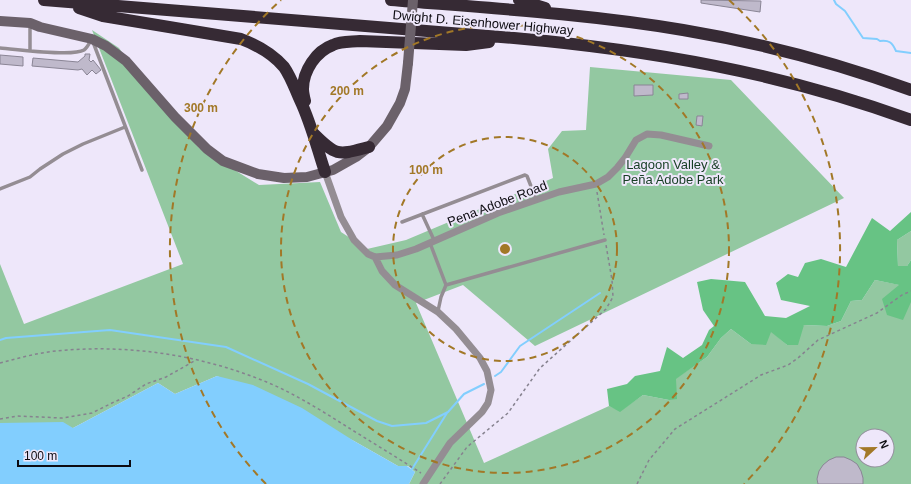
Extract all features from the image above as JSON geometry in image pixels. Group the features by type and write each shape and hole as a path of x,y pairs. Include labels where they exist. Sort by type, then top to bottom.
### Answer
{"highway":[{"name":"Dwight D. Eisenhower Highway","path":"44,0 514,38 571,43 633,51 729,68 779,80 825,92 911,120"},
{"name":"Dwight D. Eisenhower Highway","path":"391,0 570,15 643,24 723,37 836,65 911,90"},
{"path":"519,0 570,15"},
{"path":"60,1 103,16 241,39 255,44 271,54 283,66 292,79 306,112 325,172"},
{"path":"306,112 302,89 305,75 311,63 319,53 332,45 343,42 360,41 466,45 514,38"},
{"path":"312,132 329,149 341,154 369,147"}],"street":[{"path":"0,20 30,23 40,27 92,40 106,46 126,61 175,117 207,149 223,161 258,174 284,178 307,177 325,172 344,164 369,147 387,126 400,103 405,89 413,0"},
{"name":"Pena Adobe Road","path":"375,257 397,255 432,242 498,213 536,199 559,192 596,184 617,168 636,140 646,134 661,135 709,146"},
{"path":"325,172 342,217 354,240 368,254 375,257 382,271 395,285 438,312 456,329 480,358 486,371 491,390 488,403 482,412 450,443 423,484"}],"lane":[{"path":"30,23 30,50"},
{"path":"0,48 71,53 84,50 92,40"},
{"path":"92,40 142,170"},
{"path":"0,189 30,177 62,154 125,127"},
{"path":"402,222 525,175 527,176 536,199"},
{"path":"422,214 446,286 441,297 438,312"},
{"path":"446,286 605,240"}],"path":[{"path":"440,484 467,447 508,413 540,368 606,309 613,297 612,280 596,184"},
{"path":"637,484 649,460 675,429 750,382 788,365 818,340 877,313 902,295 911,291"},
{"path":"0,363 26,356 68,350 112,348 145,351 196,360 228,368 264,381 296,396 417,470"},
{"path":"0,419 17,416 62,418 92,413 128,396 146,384 166,377 196,360"}],"green space":[{"name":"Lagoon Valley & Peña Adobe Park","path":"92,30 119,48 145,85 199,148 259,185 320,182 341,232 367,249 406,240 553,178 548,149 562,131 586,130 590,67 731,80 844,198 535,346 463,285 416,303 484,463 609,406 620,411 643,395 669,400 675,379 707,357 721,338 731,329 751,344 771,331 787,345 804,325 827,326 841,321 851,301 862,300 875,280 900,285 911,302 911,484 409,484 415,472 408,466 398,466 354,441 217,376 175,394 158,383 73,428 0,423 0,264 24,324 183,264"},
{"path":"911,212 911,231 897,240 898,266 907,266 911,260 911,302 903,320 887,315 882,299 899,285 875,280 862,300 851,301 841,321 827,326 804,325 798,345 787,345 771,332 766,345 751,344 731,329 721,338 707,357 676,379 677,399 669,400 643,395 620,412 609,406 607,389 627,384 635,376 660,371 667,347 683,358 702,345 709,330 714,326 703,310 697,282 711,279 745,282 765,316 786,318 810,306 781,300 776,283 788,274 798,277 805,263 821,259 846,267 872,218 890,231"},
{"path":"911,231 911,260 907,266 898,266 897,240"}],"water":[{"path":"217,376 253,385 302,408 354,441 398,466 407,466 415,472 409,484 0,484 0,423 63,422 73,428 158,383 175,394"}],"building":[{"path":"701,0 761,1 760,12 701,3"},
{"path":"85,54 90,54 89,60 91,62 93,60 101,70 96,74 92,70 87,75 82,69 78,70 32,66 33,58 78,62 85,56"},
{"path":"0,55 23,57 23,66 0,64"},
{"path":"634,85 653,85 653,95 634,96"},
{"path":"688,93 688,99 679,99 679,94"},
{"path":"697,116 703,116 702,126 696,125"},
{"path":"836,457 844,457 855,463 855,468 859,468 861,471 863,484 818,484 817,479 819,471 829,460"}],"waterway":[{"path":"834,0 836,4 845,11 863,38 888,41 892,44 896,51 911,53"},
{"path":"495,376 501,372 520,346 600,293"},
{"path":"0,340 6,338 110,330 226,347 308,384 377,421 392,426 426,423 448,412 464,394 484,384"},
{"path":"412,469 447,413"}]}
